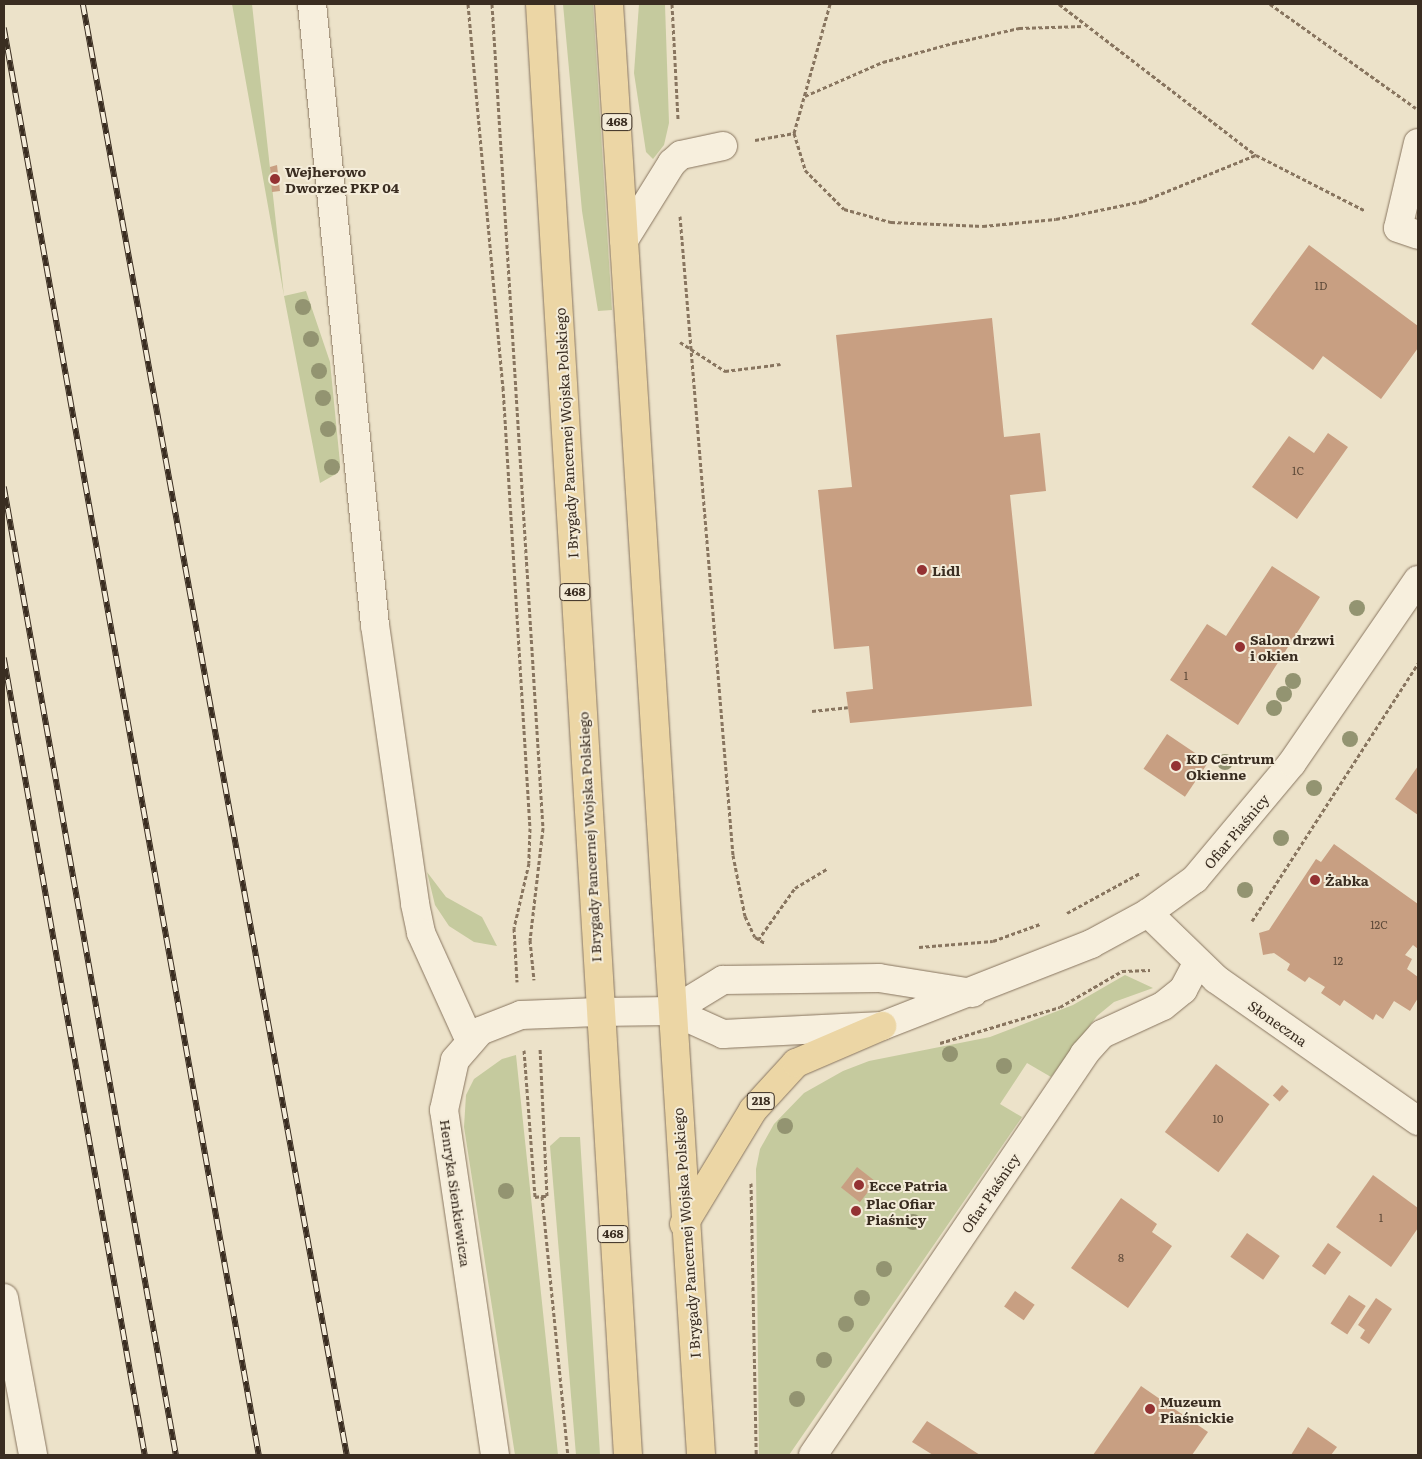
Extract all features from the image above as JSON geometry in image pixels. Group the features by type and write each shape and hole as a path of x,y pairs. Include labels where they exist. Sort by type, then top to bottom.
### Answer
{"main road":[{"name":"I Brygady Pancernej Wojska Polskiego","path":"540,4 598,1012 628,1455"},
{"name":"I Brygady Pancernej Wojska Polskiego","path":"609,4 684,1224 701,1455"},
{"name":"218","path":"684,1224 753,1110 796,1064 882,1026"}],"street":[{"path":"312,4 375,625 415,904 421,933 470,1041"},
{"path":"1408,232 1418,142"},
{"path":"624,240 668,167 680,156 723,146"},
{"name":"Ofiar Piaśnicy","path":"672,1012 723,1034 882,1026 976,993 1091,944 1148,913 1195,879 1245,822 1345,689 1418,580"},
{"name":"Słoneczna","path":"1148,913 1197,964 1418,1121"},
{"name":"Ofiar Piaśnicy","path":"813,1455 1084,1054 1102,1034 1163,1006 1183,990 1197,964"},
{"path":"598,1012 672,1012 723,980 879,978 976,993"},
{"name":"Henryka Sienkiewicza","path":"495,1455 444,1110 448,1078 470,1041 492,1023 530,1014 598,1012"},
{"path":"4,1298 32,1455"}],"path":[{"path":"468,4 503,387 529,809 529,864 513,946 530,1014 547,1196 536,1197 530,1014 530,940 543,828 492,4"},
{"path":"672,4 680,156"},
{"path":"830,4 794,133 805,170 844,209 891,222 982,226 1056,219 1142,201 1256,155"},
{"path":"1059,4 1085,26 1256,155 1408,232"},
{"path":"1270,4 1418,109"},
{"path":"804,96 883,62 953,43 1019,28 1085,26"},
{"path":"723,146 794,133"},
{"path":"680,211 733,855 744,897 739,898 758,940 769,946"},
{"path":"680,342 725,371 781,364"},
{"path":"1252,921 1418,663"},
{"path":"812,712 848,708"},
{"path":"758,940 795,888 827,869"},
{"path":"1056,918 1146,869"},
{"path":"914,948 994,941 1047,921"},
{"path":"932,1044 1060,1007 1122,971 1137,967 1183,990"},
{"path":"751,1172 756,1455"},
{"path":"542,1196 568,1455"}],"green space":[{"path":"232,4 252,4 284,296"},
{"path":"563,4 593,4 612,310 598,311 582,211"},
{"path":"639,4 665,5 669,123 664,145 653,159 646,152 634,73"},
{"path":"306,291 330,362 340,463 336,474 320,483 284,296"},
{"path":"427,872 446,897 482,917 497,946 474,942 449,926 435,905"},
{"name":"Plac Ofiar Piaśnicy","path":"1125,975 1153,988 1114,1002 1097,1016 1051,1077 1027,1063 1000,1104 1022,1117 789,1455 759,1455 756,1169 760,1149 774,1124 804,1093 843,1071 869,1061 990,1037 1073,1005"},
{"path":"516,1055 558,1455 515,1455 464,1127 466,1095 474,1079 502,1059"},
{"path":"560,1137 580,1137 600,1455 576,1455 550,1146"}],"building":[{"name":"Wejherowo Dworzec PKP 04","path":"277,165 280,191 272,192 270,167"},
{"path":"1309,245 1418,326 1418,348 1381,399 1323,356 1313,370 1251,324"},
{"name":"Lidl","path":"992,318 1004,437 1040,433 1046,491 1010,495 1032,706 850,723 846,692 873,689 869,646 834,649 818,490 852,487 836,335"},
{"path":"1328,433 1348,447 1297,519 1252,487 1289,436 1314,453"},
{"name":"Salon drzwi i okien","path":"1272,566 1320,597 1238,725 1170,680 1207,624 1226,636"},
{"name":"KD Centrum Okienne","path":"1167,734 1208,762 1185,797 1144,769"},
{"path":"1418,766 1418,815 1395,799"},
{"path":"1334,844 1418,904 1418,949 1413,945 1405,955 1412,959 1407,969 1418,977 1418,998 1410,1011 1394,1001 1383,1019 1376,1014 1373,1020 1344,1000 1340,1006 1321,993 1325,987 1309,977 1305,982 1287,970 1290,964 1274,953 1263,955 1259,933 1269,930 1316,859 1321,862"},
{"path":"1216,1064 1270,1104 1218,1172 1165,1132"},
{"path":"1282,1085 1289,1091 1280,1101 1273,1096"},
{"name":"Ecce Patria","path":"857,1167 876,1182 860,1202 841,1187"},
{"path":"1373,1175 1418,1208 1418,1228 1391,1267 1336,1227"},
{"path":"1121,1198 1157,1224 1152,1232 1172,1246 1128,1308 1071,1268"},
{"path":"1247,1233 1280,1256 1263,1280 1230,1257"},
{"path":"1328,1243 1341,1252 1325,1275 1312,1266"},
{"path":"1015,1291 1035,1305 1024,1320 1004,1307"},
{"path":"1349,1295 1366,1306 1347,1334 1330,1324"},
{"path":"1376,1298 1392,1309 1369,1344 1360,1338 1365,1330 1358,1325"},
{"name":"Muzeum Piaśnickie","path":"1141,1386 1208,1432 1192,1455 1093,1455"},
{"path":"927,1421 980,1455 933,1455 912,1442"},
{"path":"1308,1427 1337,1447 1331,1455 1291,1455"}],"railway":[{"path":"83,4 347,1455"},
{"path":"4,28 259,1455"},
{"path":"4,487 176,1455"},
{"path":"4,658 145,1455"}],"place":[{"name":"Wejherowo Dworzec PKP 04","path":"275,179"},
{"name":"Lidl","path":"922,570"},
{"name":"Salon drzwi i okien","path":"1240,647"},
{"name":"KD Centrum Okienne","path":"1176,766"},
{"name":"Żabka","path":"1315,880"},
{"name":"Ecce Patria","path":"859,1185"},
{"name":"Plac Ofiar Piaśnicy","path":"856,1211"},
{"name":"Muzeum Piaśnickie","path":"1150,1409"}]}
